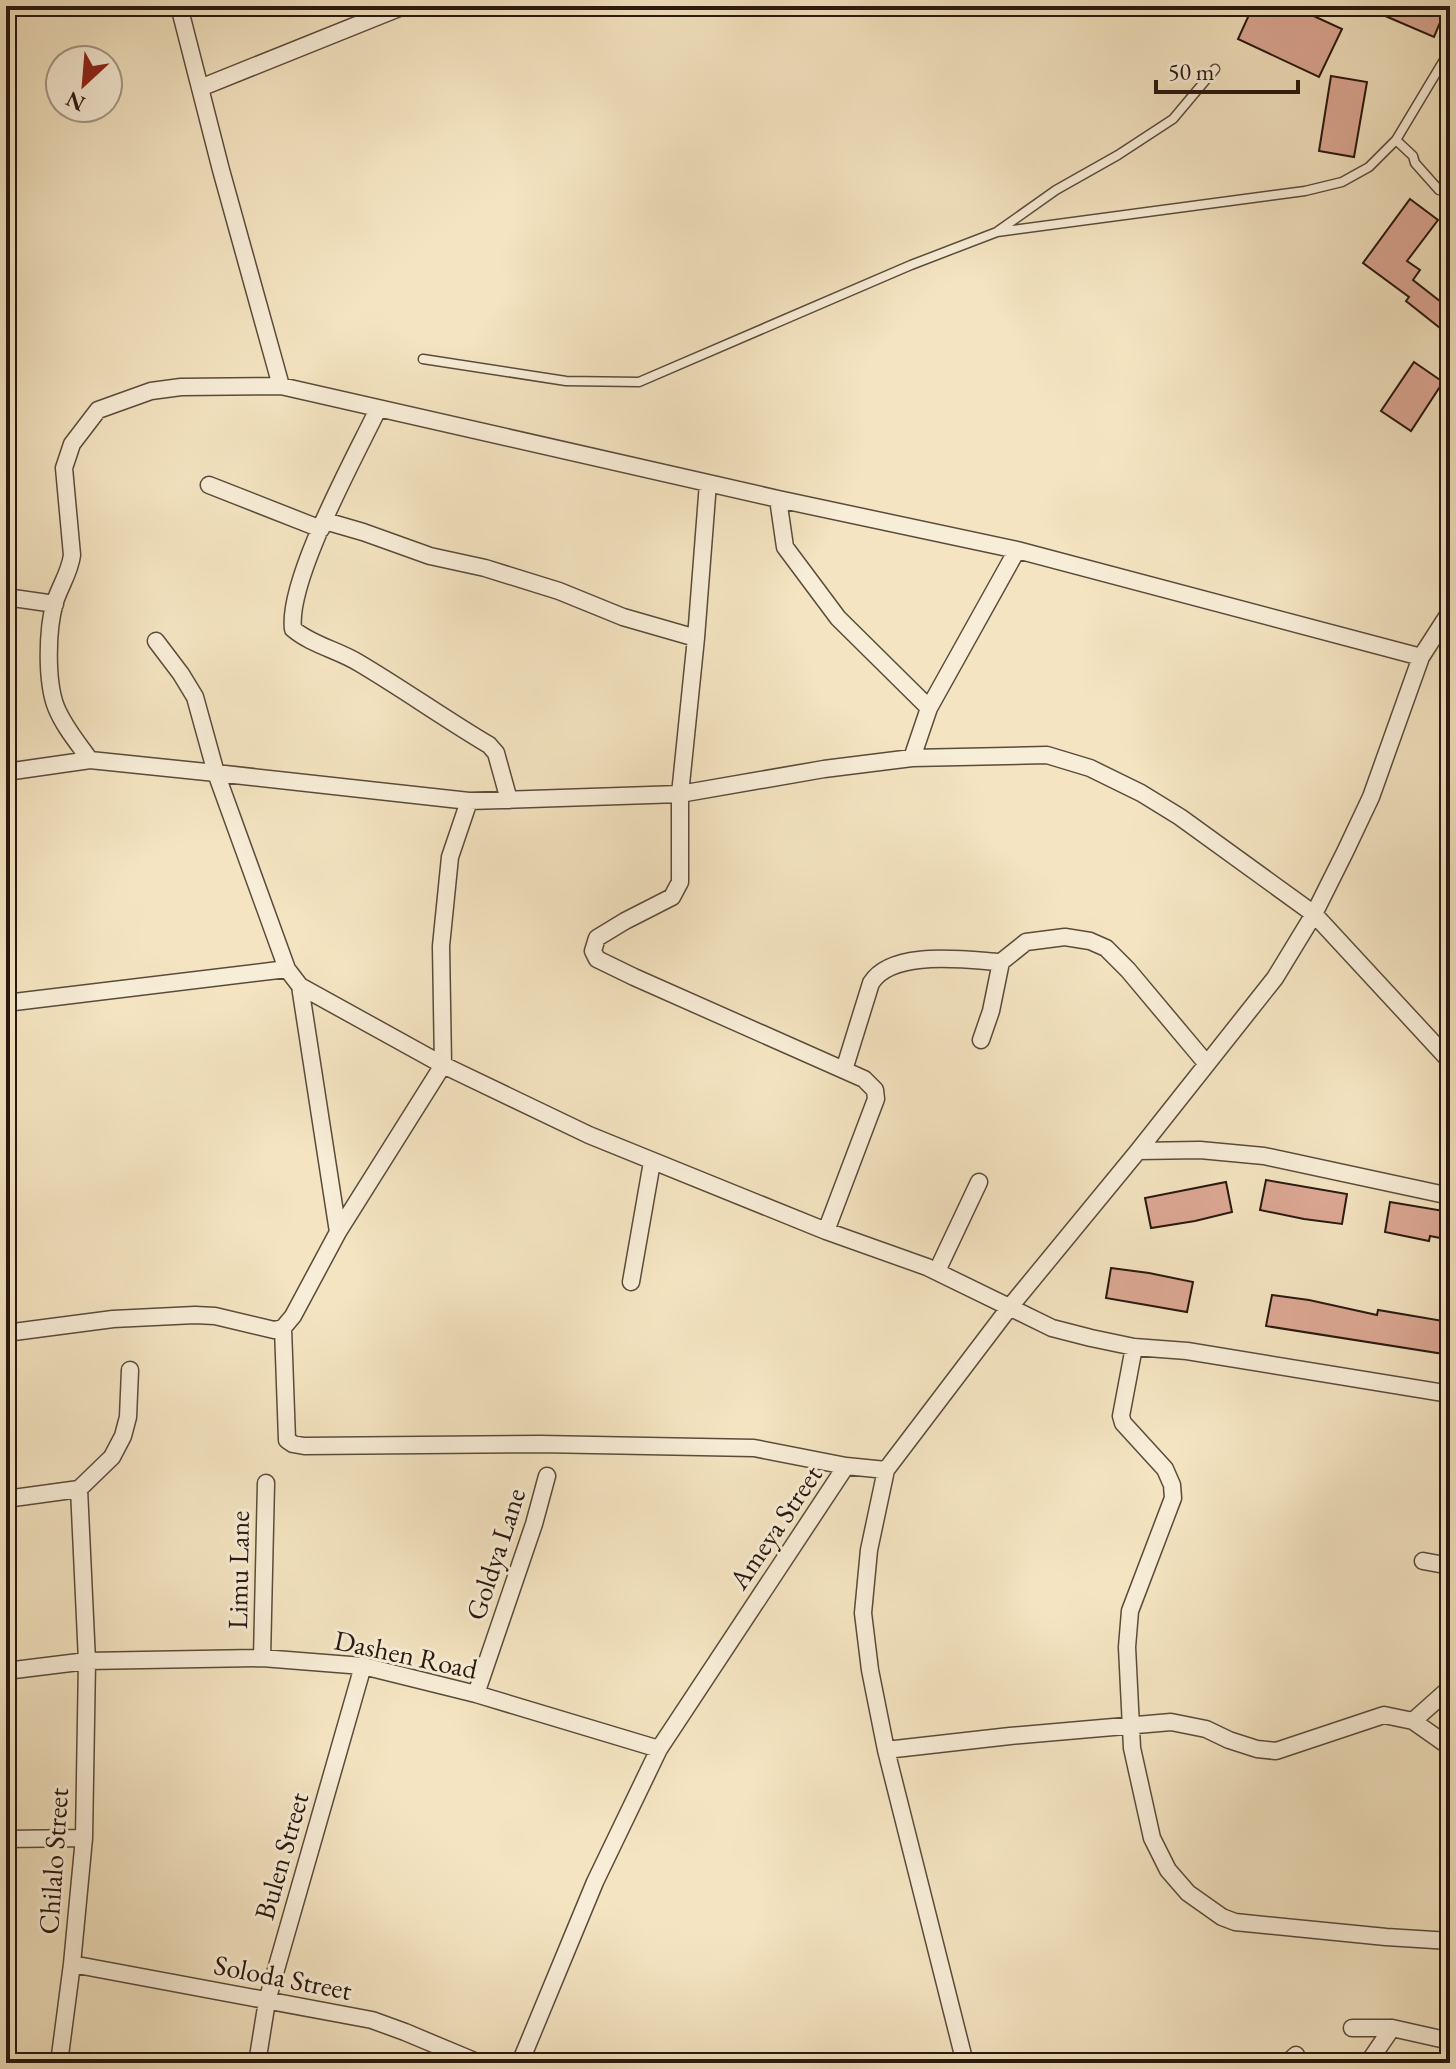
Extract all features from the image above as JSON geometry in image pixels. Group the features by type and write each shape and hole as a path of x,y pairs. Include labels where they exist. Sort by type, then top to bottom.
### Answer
{"street":[{"path":"179,6 281,386"},
{"path":"200,88 404,6"},
{"path":"90,760 67,729 55,706 47,654 55,604 72,555 64,468 72,444 98,410 151,391 181,387 281,386 1017,550 1421,657"},
{"path":"378,409 323,525 299,586 293,629 302,637 356,661 489,745 496,753 509,800"},
{"path":"708,483 680,794 680,882 672,897 597,938 593,951 597,959 864,1079 875,1090 876,1099 826,1231"},
{"path":"209,485 323,525 363,532 430,556 485,568 559,591 623,617 696,638"},
{"path":"778,499 785,547 838,618 929,708"},
{"path":"912,758 929,708 1017,550"},
{"path":"6,597 55,604"},
{"path":"965,2063 886,1750 870,1670 863,1613 869,1550 886,1470 1009,1308 1275,978 1314,914 1371,797 1421,657 1450,612"},
{"path":"156,641 195,697 216,773 287,969 300,986 443,1065 589,1135 826,1231 937,1271 1052,1328 1134,1347 1187,1351 1450,1394"},
{"path":"6,772 90,760 469,801 680,794 824,769 912,758 1047,755 1090,768 1141,793 1180,817 1314,914 1450,1061"},
{"path":"6,1331 113,1319 195,1315 215,1316 274,1330 283,1328 293,1316 338,1232 443,1065 441,946 450,857 469,801"},
{"path":"981,1040 991,1011 1001,962 1026,942 1065,937 1090,941 1106,948 1206,1063"},
{"path":"844,1070 877,974 896,963 943,958 1001,962"},
{"path":"6,1003 287,969"},
{"path":"300,986 338,1232"},
{"path":"1138,1151 1200,1150 1264,1156 1450,1196"},
{"path":"631,1282 652,1162"},
{"path":"937,1271 979,1182"},
{"path":"283,1328 286,1431 287,1440 293,1444 754,1448 846,1466"},
{"path":"1134,1347 1121,1416 1123,1423 1165,1469 1172,1485 1173,1498 1130,1611 1127,1647 1132,1748 1152,1838 1168,1870 1188,1893 1222,1917 1235,1922 1450,1941"},
{"path":"6,1499 79,1489 112,1457 123,1436 128,1417 130,1370"},
{"name":"Ameya Street","path":"520,2063 595,1882 659,1749 846,1466 886,1470"},
{"name":"Goldya Lane","path":"476,1694 534,1524 547,1476"},
{"name":"Limu Lane","path":"262,1658 266,1483"},
{"name":"Chilalo Street","path":"59,2063 84,1838 87,1661 79,1489"},
{"path":"1423,1561 1450,1566"},
{"name":"Dashen Road","path":"6,1671 87,1661 262,1658 363,1666 476,1694 659,1749"},
{"name":"Bulen Street","path":"257,2063 267,2001 363,1666"},
{"path":"1413,1721 1450,1688"},
{"path":"886,1750 1171,1722 1206,1729 1257,1749 1276,1751 1384,1715 1413,1721 1450,1747"},
{"path":"6,1839 84,1838"},
{"name":"Soloda Street","path":"72,1964 372,2020 479,2063"},
{"path":"1352,2028 1392,2028 1450,2041"},
{"path":"1368,2063 1392,2028"}],"lane":[{"path":"423,359 566,381 639,382 911,265 997,232 1305,191 1342,182 1369,167 1396,140 1450,50"},
{"path":"997,232 1056,190 1173,119 1215,69"},
{"path":"1396,140 1413,156 1415,163 1439,190 1450,175"}],"building":[{"path":"1253,6 1292,6 1342,29 1319,77 1238,39"},
{"path":"1362,6 1447,6 1434,37"},
{"path":"1331,76 1367,82 1354,157 1319,151"},
{"path":"1410,199 1438,220 1407,261 1420,270 1413,280 1450,309 1450,336 1406,301 1409,297 1363,263"},
{"path":"1414,362 1443,382 1411,431 1381,411"},
{"path":"1266,1180 1347,1194 1342,1224 1260,1210"},
{"path":"1226,1182 1232,1212 1151,1228 1145,1198"},
{"path":"1390,1202 1450,1212 1450,1240 1430,1236 1429,1241 1385,1232"},
{"path":"1111,1268 1193,1282 1187,1312 1106,1298"},
{"path":"1272,1295 1377,1315 1378,1310 1449,1322 1444,1354 1266,1326"}]}
